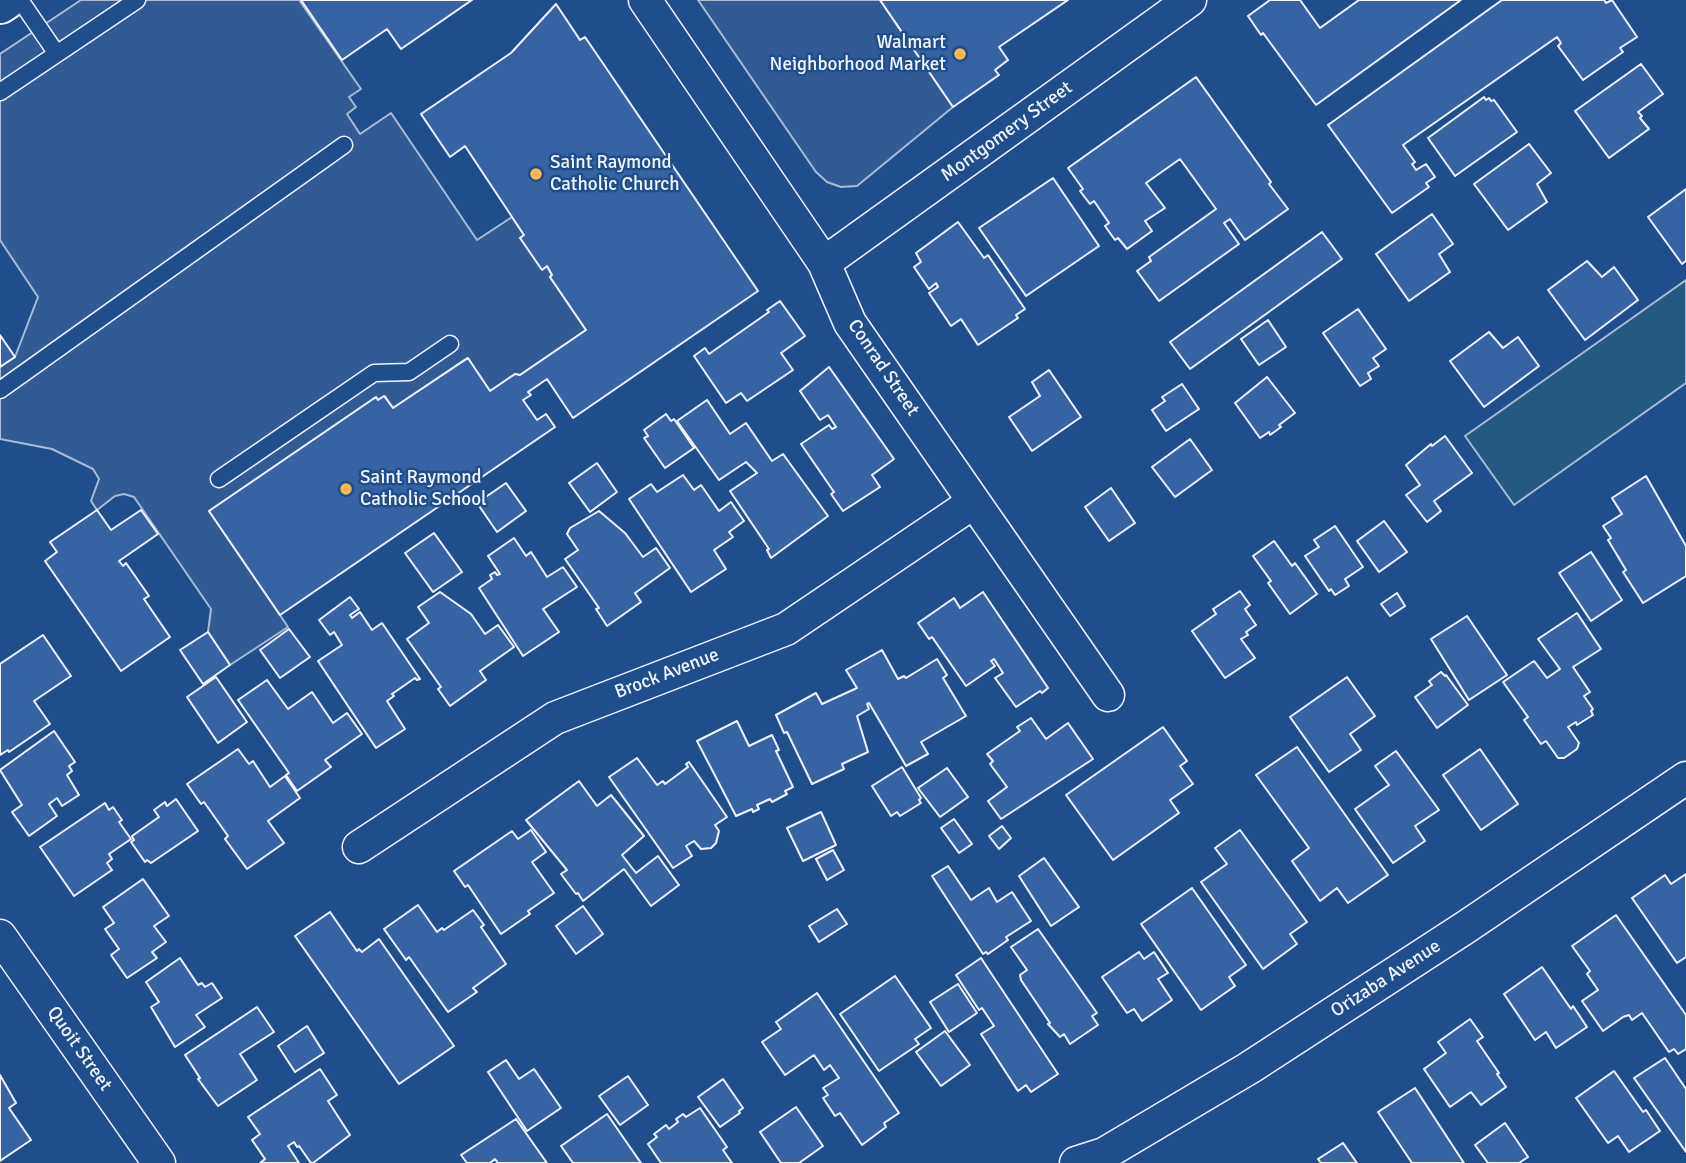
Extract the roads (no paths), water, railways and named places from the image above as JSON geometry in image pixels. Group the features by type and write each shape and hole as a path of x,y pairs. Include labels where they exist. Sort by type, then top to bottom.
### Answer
{"main road":[{"path":"0,4 6,0"}],"street":[{"name":"Conrad Street","path":"645,0 824,263 850,323 1108,695"},
{"name":"Montgomery Street","path":"824,263 1190,0"},
{"name":"Brock Avenue","path":"359,847 555,718 786,629 974,502"},
{"name":"Orizaba Avenue","path":"1076,1163 1104,1154 1249,1068 1466,927 1686,778"},
{"name":"Quoit Street","path":"0,936 159,1163"}],"lane":[{"path":"20,0 57,54"},
{"path":"0,92 137,0"},
{"path":"0,390 344,145"},
{"path":"219,480 374,373 409,372 450,344"}],"place":[{"name":"Walmart Neighborhood Market","path":"960,54"},
{"name":"Saint Raymond Catholic Church","path":"536,174"},
{"name":"Saint Raymond Catholic School","path":"346,489"}]}
